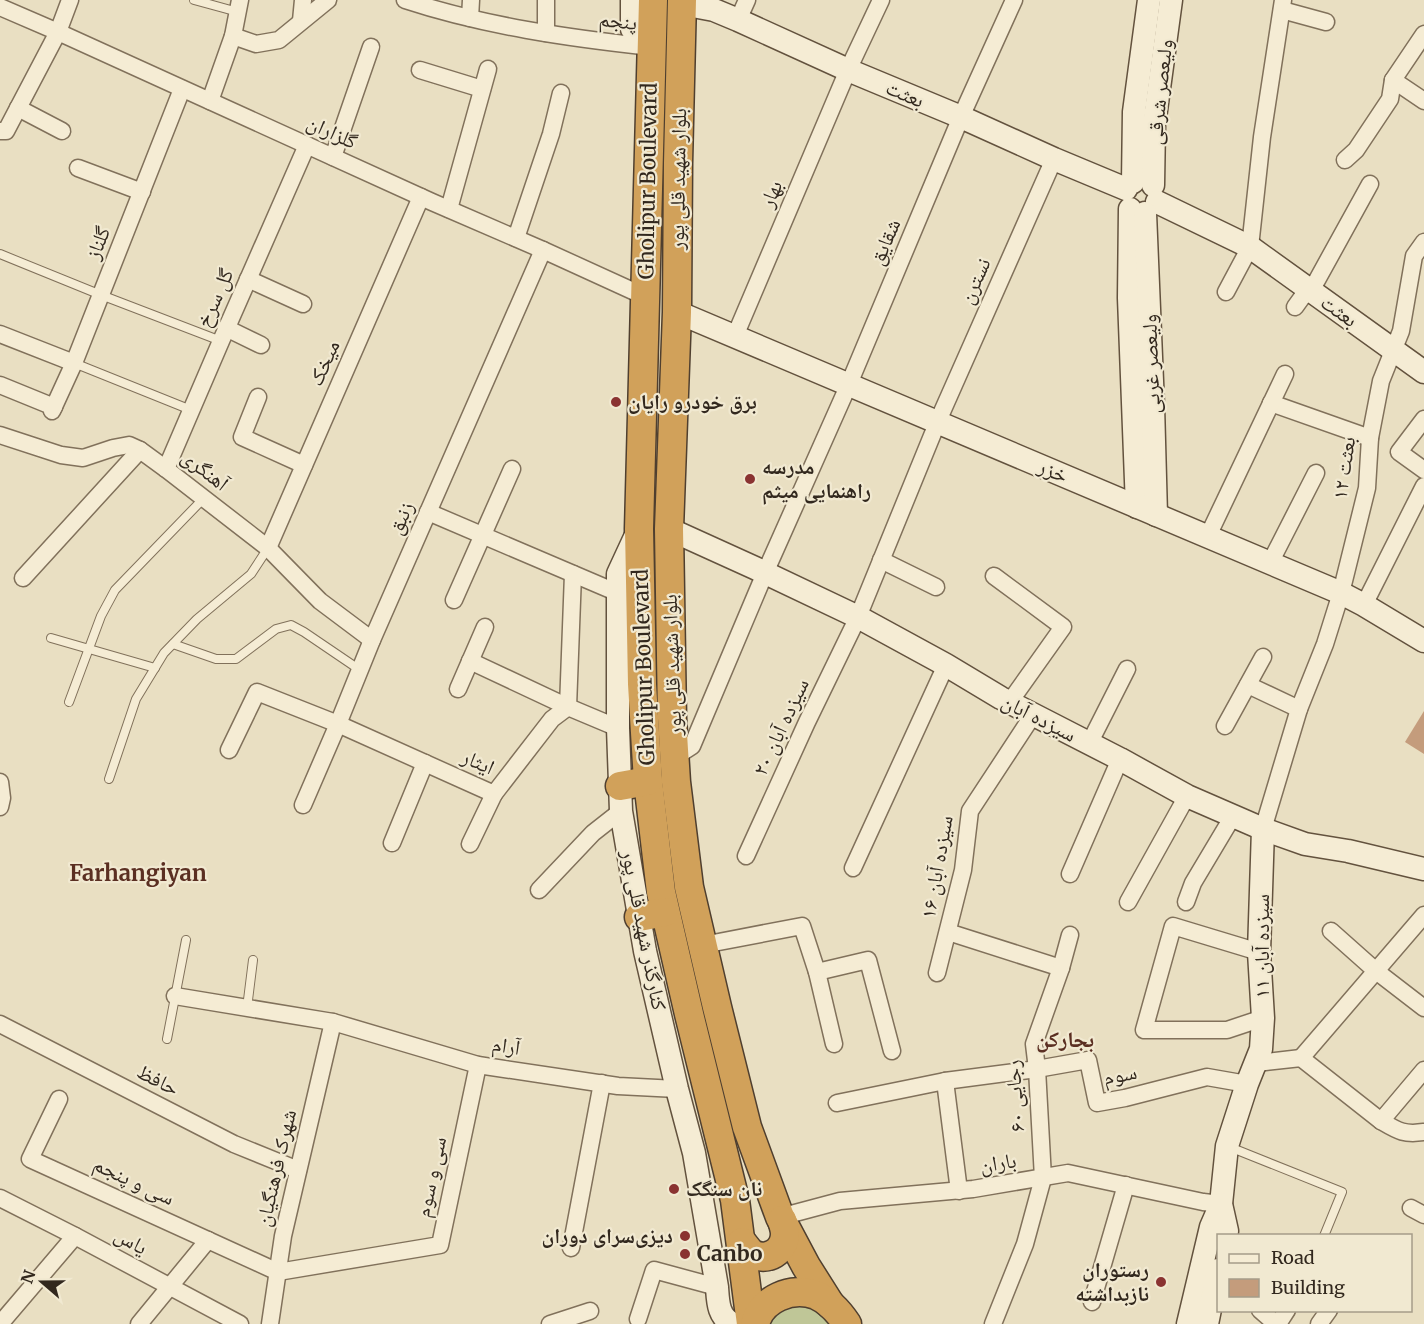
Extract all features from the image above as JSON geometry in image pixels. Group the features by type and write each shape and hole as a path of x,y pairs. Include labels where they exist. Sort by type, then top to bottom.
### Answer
{"highway":[{"name":"Gholipur Boulevard","path":"653,0 639,529 642,684 630,793 661,892 652,914 689,1014 735,1200 753,1324"},
{"name":"بلوار شهید قلی پور","path":"682,2 677,312 669,529 672,718 676,782 690,887 747,1127 781,1218 807,1266 838,1314"},
{"path":"742,1242 750,1252 769,1257 778,1251 784,1242 786,1232 781,1218"},
{"path":"753,1324 766,1304 782,1295 799,1292 816,1295 838,1314"}],"street":[{"path":"0,131 6,130 18,108 58,32 70,0"},
{"path":"301,21 303,0"},
{"path":"233,36 256,44 279,40 328,0"},
{"name":"پنجم","path":"405,0 443,13 573,39 651,47"},
{"path":"470,18 471,0"},
{"path":"546,0 546,33"},
{"path":"632,0 632,29 651,47"},
{"name":"بهار","path":"735,336 848,70 881,0"},
{"name":"شقایق","path":"675,757 692,746 765,573 849,384 961,117 1014,0"},
{"name":"ولیعصر شرقی","path":"1141,197 1134,112 1149,0"},
{"name":"ولیعصر شرقی","path":"1141,197 1154,124 1171,0"},
{"name":"بعثت","path":"682,2 714,10 743,10 848,70 961,117 1250,247 1305,295 1393,349 1424,372"},
{"path":"1226,292 1250,247 1262,137 1282,5 1326,22"},
{"path":"210,101 233,36 239,6"},
{"name":"گلزاران","path":"0,7 646,297"},
{"path":"1345,160 1356,150 1390,99 1393,80 1424,34"},
{"path":"333,157 371,47"},
{"path":"449,209 488,69"},
{"path":"420,70 482,89"},
{"path":"1393,80 1424,101"},
{"name":"گلناز","path":"0,385 53,409 74,363 182,89"},
{"path":"516,238 551,134 561,93"},
{"path":"18,108 62,131"},
{"name":"گل سرخ","path":"166,469 307,145"},
{"name":"نسترن","path":"881,560 938,421 1054,159"},
{"path":"78,168 142,192"},
{"path":"1305,295 1370,184"},
{"name":"میخک","path":"268,548 421,197"},
{"name":"ولیعصر غربی","path":"1141,197 1129,298 1141,361 1147,511"},
{"name":"بعثت ۱۲","path":"1263,830 1299,709 1325,644 1341,593 1366,488 1370,438 1381,381 1401,331 1414,256 1424,242"},
{"name":"زنبق","path":"303,805 372,640 543,250"},
{"path":"248,279 303,304"},
{"name":"خزر","path":"677,312 1341,593 1421,633"},
{"path":"0,334 74,363"},
{"path":"224,334 261,345"},
{"path":"1208,536 1285,374"},
{"path":"258,397 242,437 304,465"},
{"path":"1271,402 1370,438"},
{"path":"1424,419 1399,452 1424,470"},
{"path":"0,435 61,455 83,458 129,445 140,450 23,578"},
{"name":"آهنگری","path":"140,450 268,548 320,601 372,640"},
{"path":"454,600 513,468"},
{"path":"1270,563 1316,473"},
{"path":"1364,605 1424,486"},
{"path":"428,512 618,593"},
{"name":"کنارگذر شهید قلی پور","path":"639,529 618,574 618,728 652,914 677,1089 694,1153 719,1308 722,1316 733,1324"},
{"name":"سیزده آبان","path":"669,529 858,617 946,665 1009,703 1187,796 1263,830 1305,844 1424,868"},
{"path":"881,560 936,587"},
{"name":"سیزده آبان ۲۰","path":"746,856 858,617 881,560"},
{"path":"568,707 573,574"},
{"path":"994,576 1063,627 1009,703"},
{"path":"458,688 485,627"},
{"path":"1225,726 1263,657"},
{"path":"470,662 618,728"},
{"path":"853,868 946,665"},
{"path":"1089,744 1127,669"},
{"path":"1248,685 1299,709"},
{"name":"ایثار","path":"229,750 256,692 338,724 494,794 552,719 568,707"},
{"name":"سیزده آبان ۱۶","path":"937,973 963,870 970,811 1033,715"},
{"path":"1070,874 1120,759"},
{"path":"392,843 425,763"},
{"path":"0,782 2,798 0,807"},
{"path":"539,890 630,793"},
{"path":"470,844 494,794"},
{"path":"1128,902 1187,796"},
{"path":"1186,902 1193,883 1233,816"},
{"name":"سیزده آبان ۱۱","path":"1221,1204 1227,1146 1261,1049 1263,1018 1259,952 1263,830"},
{"path":"1257,1063 1301,1058 1376,971 1421,924"},
{"path":"703,945 802,926 817,972 834,1044"},
{"path":"1259,952 1173,926 1144,1030 1227,1030 1263,1018"},
{"path":"1331,931 1376,971 1424,1008"},
{"path":"948,932 1061,968"},
{"name":"رجایی ۶۰","path":"993,1324 1025,1244 1042,1178 1034,1044 1061,968 1070,935"},
{"path":"817,972 868,960 892,1051"},
{"name":"آرام","path":"175,996 333,1022 478,1065 618,1086 677,1089"},
{"name":"شهرک فرهنگیان","path":"270,1324 283,1236 333,1022"},
{"name":"حافظ","path":"0,1024 234,1144 298,1170"},
{"path":"1301,1058 1381,1121 1410,1134 1424,1132"},
{"name":"سوم","path":"1037,1069 1088,1060 1097,1103 1207,1077 1247,1084"},
{"name":"سی و سوم","path":"278,1272 440,1245 478,1065"},
{"path":"837,1103 945,1081 1037,1069"},
{"path":"1381,1121 1424,1070"},
{"path":"945,1081 959,1191"},
{"path":"571,1248 602,1083"},
{"name":"سی و پنجم","path":"59,1099 30,1159 278,1272"},
{"name":"باران","path":"781,1218 840,1201 959,1191 1068,1173 1221,1204"},
{"path":"1092,1302 1126,1185"},
{"name":"یاس","path":"0,1198 240,1324"},
{"path":"1221,1204 1226,1234"},
{"path":"1188,1324 1211,1227 1221,1204"},
{"path":"0,1324 75,1236"},
{"path":"139,1324 208,1240"},
{"path":"638,1319 654,1270 717,1287"},
{"path":"1207,1324 1217,1279"},
{"path":"550,1324 590,1311"},
{"path":"1261,1312 1277,1324 1286,1312"},
{"path":"1319,1324 1328,1312"}],"lane":[{"path":"194,0 239,6"},
{"path":"0,254 101,296 224,334"},
{"path":"74,363 192,410"},
{"path":"69,702 101,616 115,590 204,498"},
{"path":"109,779 136,699 164,653 197,619 251,574 268,548"},
{"path":"173,644 216,659 236,658 276,629 291,625 360,670"},
{"path":"51,638 155,668"},
{"path":"167,1039 186,940"},
{"path":"247,1008 253,960"},
{"path":"1227,1146 1342,1192 1325,1234"}],"green space":[{"path":"807,1301 838,1324 762,1324 772,1310"}],"building":[{"path":"1424,711 1424,754 1405,742"}],"place":[{"name":"برق خودرو رایان","path":"616,402"},
{"name":"مدرسه راهنمایی میثم","path":"750,479"},
{"name":"نان سنگک","path":"674,1189"},
{"name":"دیزی‌سرای دوران","path":"685,1236"},
{"name":"Canbo","path":"685,1254"},
{"name":"رستوران نازبداشته","path":"1161,1282"}],"district":[{"name":"Farhangiyan","path":"138,873"},
{"name":"بجارکن","path":"1065,1039"}]}
